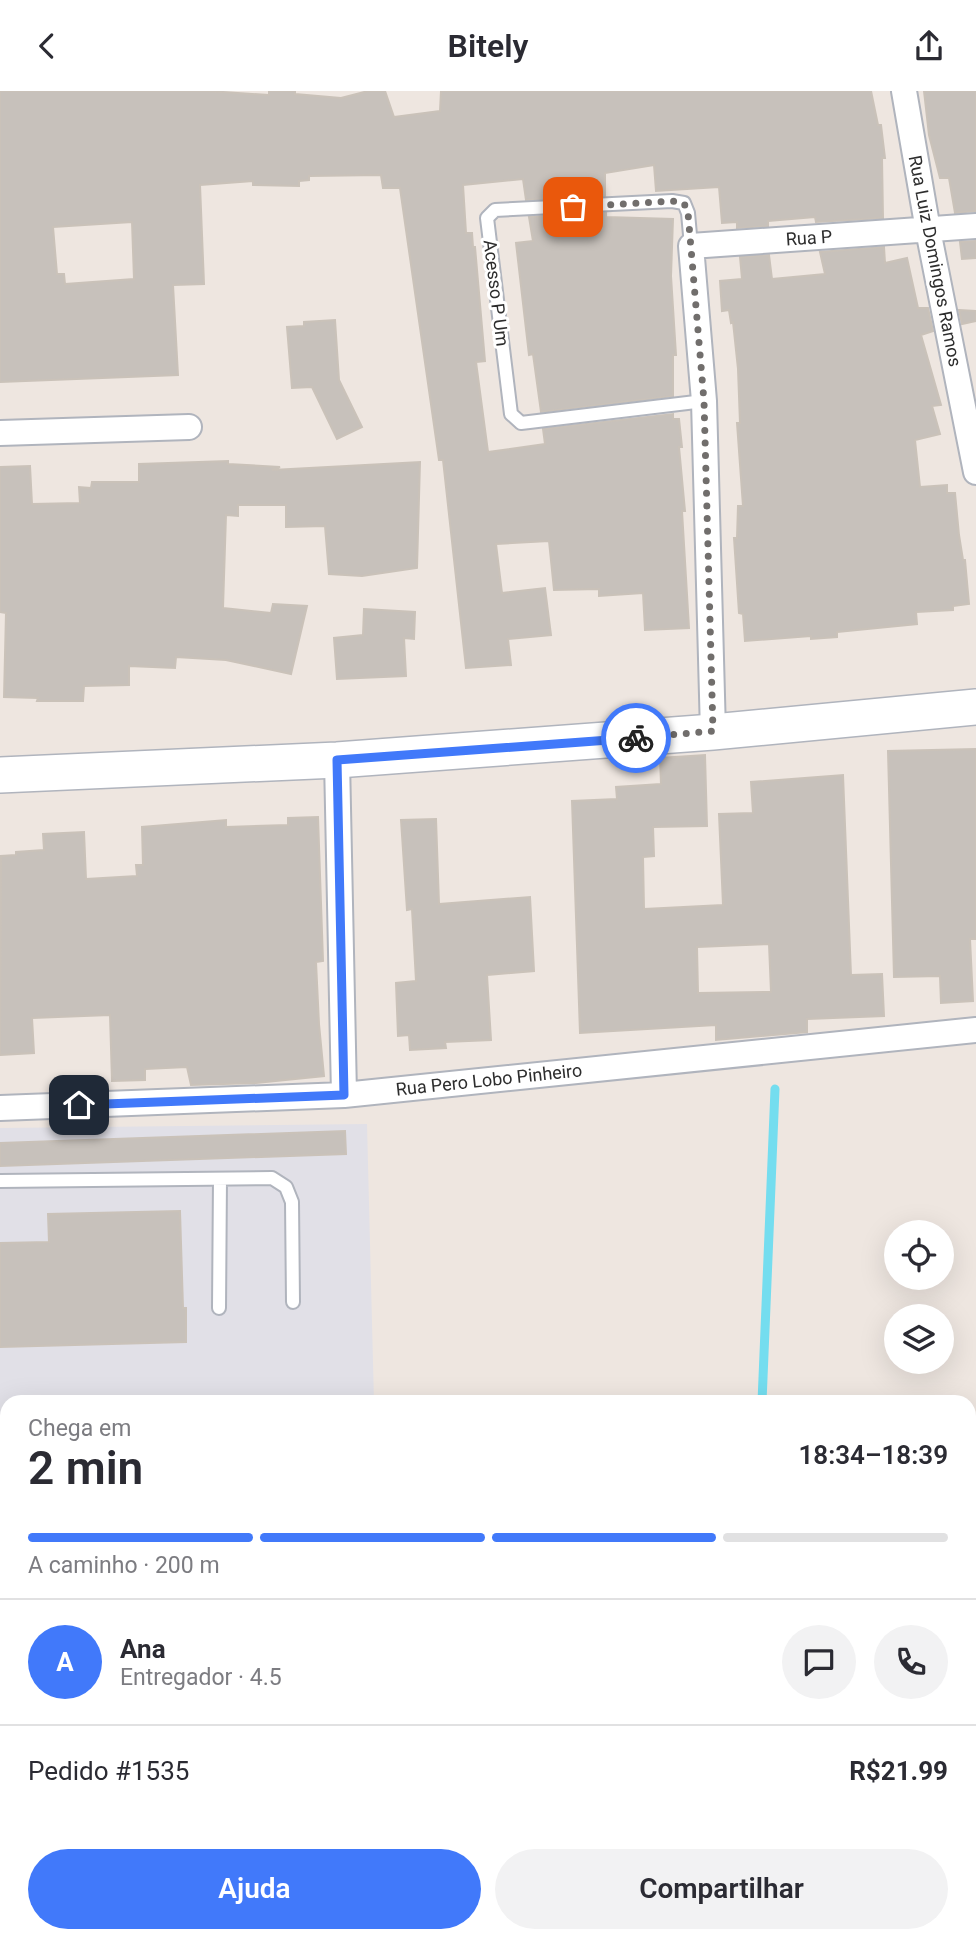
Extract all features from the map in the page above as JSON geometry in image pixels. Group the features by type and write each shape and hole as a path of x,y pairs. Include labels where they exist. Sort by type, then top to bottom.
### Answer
{"main road":[{"path":"0,775 337,760 976,708"}],"street":[{"name":"Rua Luiz Domingos Ramos","path":"904,91 928,230 972,435 976,472"},
{"name":"Rua P","path":"691,246 976,226"},
{"path":"691,246 704,401 713,731"},
{"path":"0,433 189,427"},
{"path":"337,760 344,1095"},
{"name":"Rua Pero Lobo Pinheiro","path":"0,1108 344,1095 976,1030"}],"lane":[{"name":"Acesso P Um","path":"691,246 688,213 684,203 672,201 495,210 487,218 511,414 521,423 704,401"},
{"path":"0,1181 272,1178 286,1187 292,1202 293,1303"},
{"path":"219,1308 220,1179"}],"shaded area":[{"path":"367,1124 374,1395 0,1395 0,1128"}],"building":[{"path":"0,91 208,91 269,95 269,91 295,91 295,94 341,98 368,91 385,91 394,117 440,111 441,91 871,91 878,125 881,125 885,158 882,158 883,218 816,222 815,217 768,221 768,226 737,228 737,222 722,223 719,187 656,191 654,165 605,173 605,196 526,200 523,179 463,185 466,233 472,233 475,247 485,361 476,362 488,452 545,444 543,429 673,414 673,419 679,419 689,628 645,630 643,593 599,596 599,589 554,590 549,541 496,544 502,593 545,588 551,635 508,639 511,665 466,668 443,460 439,460 400,188 383,188 381,175 309,176 309,180 299,181 299,186 253,185 253,181 200,185 204,284 173,285 178,375 0,382","holes":["132,222 134,279 65,284 64,274 57,274 53,227"]},
{"path":"924,91 976,91 976,211 955,213 949,178 940,178 929,135"},
{"path":"606,213 606,217 673,219 671,276 676,355 673,355 673,396 541,412 533,354 529,355 516,243 533,241 529,217"},
{"path":"976,241 976,258 962,259 960,242"},
{"path":"884,247 885,263 907,258 918,308 928,308 933,331 921,335 941,405 932,406 940,434 915,440 920,487 947,485 947,493 955,493 969,604 953,606 953,610 916,612 917,624 837,632 837,637 811,639 811,636 745,641 743,614 739,613 734,538 737,538 738,506 743,506 737,423 740,423 738,369 733,322 731,323 729,310 722,311 720,281 742,279 740,257 769,255 772,279 825,274 820,252"},
{"path":"959,310 976,311 976,321 962,324"},
{"path":"335,320 339,380 362,427 337,439 312,387 292,388 287,327 304,326 304,322"},
{"path":"228,461 228,464 280,467 272,470 420,462 417,568 362,576 329,574 325,526 286,527 286,505 238,505 238,516 226,515 223,608 271,613 273,604 307,606 291,674 226,660 176,657 175,668 129,666 129,685 84,686 83,701 37,701 38,698 4,697 6,613 0,612 0,467 30,466 32,504 80,503 79,487 91,488 92,482 139,482 139,464"},
{"path":"364,609 415,612 414,639 404,638 406,676 337,679 334,638 363,635"},
{"path":"976,749 976,939 970,939 973,1001 941,1003 940,976 894,977 888,751"},
{"path":"705,755 707,826 653,827 654,856 643,857 644,909 723,905 719,814 753,813 751,782 843,775 851,975 882,974 884,1016 807,1019 807,1032 716,1040 716,1025 580,1033 572,801 617,799 616,787 661,784 660,758","holes":["769,944 771,992 698,993 697,947"]},
{"path":"318,817 323,961 316,962 324,1076 256,1083 191,1085 187,1067 145,1069 145,1080 112,1081 110,1015 32,1018 34,1053 0,1055 1,856 44,850 43,834 84,832 86,879 137,876 136,865 143,865 142,827 226,820 226,827 288,825 288,818"},
{"path":"436,819 439,904 530,897 534,971 487,975 491,1040 445,1042 446,1048 410,1050 409,1035 398,1036 396,983 416,981 412,909 407,910 401,820"},
{"path":"345,1131 346,1154 0,1166 0,1143"},
{"path":"180,1211 186,1342 0,1347 0,1243 49,1242 48,1214"}],"waterway":[{"path":"762,1395 775,1089"}],"way so far":[{"path":"573,207 672,201 684,203 688,213 704,401 713,731 636,738"}],"route":[{"path":"79,1105 344,1095 337,760 636,738"}]}
